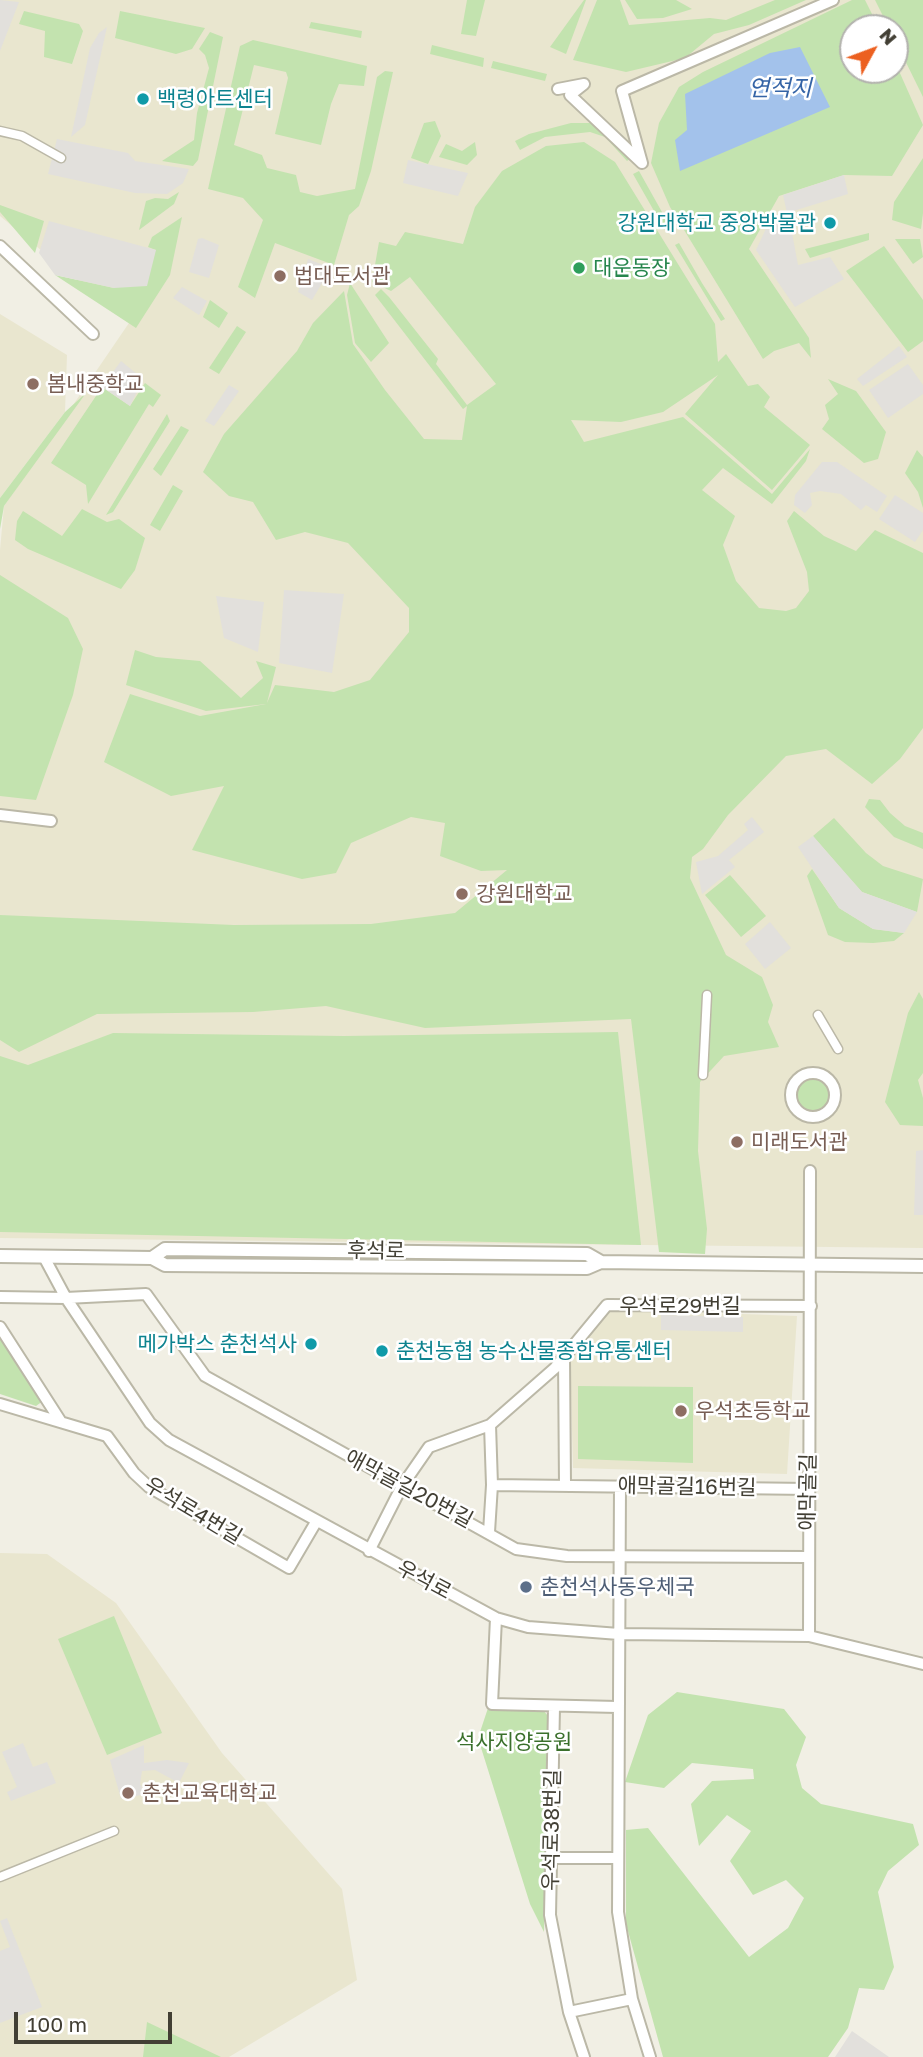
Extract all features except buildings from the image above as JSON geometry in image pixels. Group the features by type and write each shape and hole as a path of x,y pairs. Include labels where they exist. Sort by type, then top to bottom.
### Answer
{"street":[{"path":"558,89 584,85 570,95 642,163 622,91 833,0"},
{"path":"0,131 22,136 61,158"},
{"path":"0,246 93,334"},
{"path":"0,815 51,821"},
{"path":"703,1075 707,995"},
{"path":"818,1015 838,1049"},
{"path":"815,1073 823,1075 833,1087 834,1102 823,1115 810,1118 792,1104 791,1089 800,1077 815,1073"},
{"name":"애막골길","path":"809,1636 807,1558 810,1171"},
{"name":"후석로","path":"0,1256 152,1258 164,1249 587,1254 601,1262 923,1266"},
{"name":"우석로","path":"44,1257 66,1298 150,1423 169,1440 496,1618 528,1627 619,1634 809,1636 923,1664"},
{"name":"애막골길20번길","path":"66,1298 146,1294 205,1376 516,1549 567,1556 807,1558"},
{"path":"0,1297 66,1298"},
{"name":"우석로29번길","path":"369,1551 402,1486 429,1447 490,1425 564,1357 607,1305 811,1306"},
{"path":"0,1327 61,1422"},
{"path":"564,1357 565,1486"},
{"name":"우석로4번길","path":"0,1404 107,1436 134,1474 149,1487 289,1568 316,1522"},
{"path":"489,1532 492,1485 490,1425"},
{"name":"애막골길16번길","path":"492,1485 809,1489"},
{"path":"620,1486 618,1912 632,1999 650,2057"},
{"path":"496,1618 492,1704 617,1707"},
{"name":"우석로38번길","path":"554,1707 550,1915 569,2012 584,2057"},
{"path":"0,1877 114,1831"},
{"path":"551,1858 618,1858"},
{"path":"569,2012 632,1999"}],"shaded area":[{"name":"강원대학교","path":"0,0 923,0 923,1248 0,1238 0,550 4,506 129,323 109,302 78,281 0,216"},
{"path":"0,0 19,2 0,51"},
{"path":"107,27 85,125 71,137 90,48 99,33"},
{"path":"57,139 128,153 135,161 189,169 183,183 167,194 135,193 48,174"},
{"path":"408,160 468,173 458,196 403,183"},
{"path":"844,175 848,194 787,213 783,195"},
{"path":"789,217 798,265 830,257 844,279 795,307 756,250 771,218"},
{"path":"49,221 156,250 147,286 114,288 55,275 39,253"},
{"path":"198,239 219,245 209,278 189,272"},
{"path":"308,259 331,268 312,300 298,292"},
{"path":"182,287 207,301 199,315 173,298"},
{"name":"봄내중학교","path":"0,314 67,355 65,412 0,498"},
{"path":"899,346 907,357 863,386 857,379"},
{"path":"121,361 143,379 130,406 102,387"},
{"path":"908,364 923,385 923,394 888,418 869,390"},
{"path":"229,385 239,391 214,426 205,421"},
{"path":"822,462 837,462 887,496 877,512 866,505 861,510 841,494 820,491 810,493 812,505 805,513 794,505 795,495"},
{"path":"895,495 923,513 923,530 915,542 879,519"},
{"path":"284,590 344,594 332,673 279,663"},
{"path":"216,596 264,602 258,652 224,638"},
{"path":"752,817 764,832 729,860 735,867 702,894 696,862 718,856 748,830 744,824"},
{"path":"813,836 862,892 917,912 904,933 873,929 839,908 798,847"},
{"path":"770,922 791,948 765,969 745,944"},
{"path":"923,1150 923,1215 914,1215 916,1151"},
{"name":"우석초등학교","path":"608,1309 797,1316 787,1474 573,1468 570,1355"},
{"path":"661,1315 743,1317 743,1332 661,1330"},
{"name":"춘천교육대학교","path":"0,1553 47,1554 116,1603 222,1753 342,1889 357,1980 229,2057 0,2057"},
{"path":"23,1743 33,1767 47,1762 56,1783 11,1801 7,1792 17,1787 2,1752"},
{"path":"144,1745 144,1763 167,1760 189,1763 179,1783 155,1770 142,1771 140,1784 146,1794 121,1799 110,1760"},
{"path":"7,1918 42,2007 0,2023 0,1951 10,1947 0,1921"},
{"path":"852,2031 889,2057 835,2057"}],"green space":[{"path":"467,0 485,0 476,36 461,34"},
{"path":"584,0 566,54 550,47"},
{"path":"597,0 620,0 629,25 710,18 726,20 775,0 806,0 749,25 714,34 685,58 626,72 573,60"},
{"path":"625,0 676,0 692,9 663,18 637,19"},
{"path":"852,0 865,0 872,14 839,14 839,84 905,84 923,125 892,176 844,175 779,196 749,249 809,338 811,358 799,343 774,351 763,359 670,207 651,163 659,123 679,87 703,72"},
{"path":"875,0 923,0 923,97 909,68 909,14 882,14"},
{"path":"24,11 79,24 83,31 72,64 44,57 45,31 19,24"},
{"path":"120,11 205,28 192,49 176,54 115,38"},
{"path":"311,22 362,31 361,38 309,28"},
{"path":"210,32 223,37 198,160 193,166 162,161 194,140 197,113 209,68 205,55 199,49"},
{"path":"253,40 367,66 364,86 339,84 321,145 275,134 288,78 286,72 254,65 234,145 262,155 267,168 296,175 300,192 317,196 355,189 377,77 385,71 393,72 371,171 359,206 349,215 334,265 275,243 255,298 238,287 263,220 243,198 208,189 240,46"},
{"path":"432,45 484,58 483,67 430,54"},
{"path":"493,61 547,74 545,81 491,68"},
{"path":"435,121 441,136 428,164 411,158 424,123"},
{"path":"571,123 595,123 633,156 627,161 605,137 590,132 545,137 520,150 515,141 529,134"},
{"path":"475,142 477,155 467,165 439,157 446,144 462,151"},
{"path":"584,142 615,162 715,324 718,362 726,354 748,386 758,384 770,397 764,407 810,445 772,490 685,414 718,375 663,412 621,422 571,420 584,442 683,417 772,494 810,449 806,461 772,504 723,468 702,490 735,516 723,545 736,581 759,608 786,611 796,608 809,591 807,572 787,521 794,511 824,536 856,551 875,530 923,553 923,728 900,759 872,784 826,749 786,756 728,815 703,849 692,857 690,878 726,955 762,977 773,1005 768,1022 779,1047 724,1056 700,1082 698,1151 707,1229 705,1254 659,1252 631,1019 425,1028 326,1006 253,1012 97,1014 19,1052 0,1040 0,915 234,925 371,924 455,913 507,870 481,871 440,856 445,823 411,817 351,843 336,873 302,879 192,850 224,786 171,796 104,762 130,694 200,716 266,704 206,711 126,685 135,650 156,657 200,661 241,698 263,678 256,661 276,667 267,703 275,685 334,692 370,680 409,632 409,608 348,543 305,532 276,540 253,502 229,496 203,472 224,434 297,351 313,323 344,291 353,344 385,390 424,439 462,440 467,406 463,409 375,295 381,289 389,297 438,359 436,364 467,405 496,384 410,277 391,291 372,282 379,242 396,246 405,232 463,244 475,207 502,171 546,146"},
{"path":"923,158 921,229 892,220 894,202"},
{"path":"639,171 667,221 662,225 633,174"},
{"path":"179,192 174,204 139,230 146,201 155,198 168,199"},
{"path":"0,205 44,221 35,253 0,212"},
{"path":"182,217 170,275 136,328 55,275 114,288 156,250 148,247 152,237"},
{"path":"869,233 869,240 810,258 805,249"},
{"path":"895,239 920,239 923,257 913,264"},
{"path":"679,243 725,319 721,321 675,245"},
{"path":"884,246 923,300 923,341 908,352 846,271"},
{"path":"350,283 389,343 371,362 355,343 347,295"},
{"path":"210,300 228,313 219,328 203,317"},
{"path":"237,326 246,332 219,374 209,368"},
{"path":"828,379 856,391 886,432 878,459 864,463 822,429 829,419 825,405 838,394"},
{"path":"145,383 161,395 153,407 149,404 88,504 86,485 51,463 102,387 130,406"},
{"path":"86,393 4,506 0,529 0,498 65,412"},
{"path":"167,414 170,421 113,512 106,515"},
{"path":"181,426 189,430 161,476 153,469"},
{"path":"917,450 923,457 923,508 918,492 905,473"},
{"path":"173,485 183,491 160,531 150,525"},
{"path":"82,509 107,522 119,519 145,538 135,570 121,589 28,549 15,540 17,521 23,511 62,536"},
{"path":"0,575 68,618 83,649 73,695 36,800 0,796"},
{"path":"869,799 880,800 905,826 923,833 923,849 894,837 865,807"},
{"path":"834,818 866,853 883,866 923,879 917,912 862,892 845,873 813,836"},
{"path":"812,869 839,908 873,929 904,933 894,941 873,943 845,942 828,935 807,876"},
{"path":"730,875 766,916 741,937 705,895"},
{"path":"919,992 923,999 923,1073 918,1080 923,1098 923,1126 900,1125 885,1102 908,1013"},
{"path":"618,1032 641,1245 0,1232 0,1056 28,1065 113,1033 344,1036"},
{"path":"813,1078 826,1084 832,1097 826,1110 813,1116 800,1110 794,1097 800,1084"},
{"path":"0,1338 43,1401 36,1406 0,1394"},
{"path":"578,1386 693,1387 693,1463 578,1459"},
{"path":"114,1616 162,1733 107,1755 58,1639"},
{"path":"677,1692 784,1709 806,1737 796,1765 802,1788 821,1804 913,1824 919,1845 888,1871 878,1892 894,1967 884,1990 859,1988 848,2028 828,2057 663,2057 626,1924 626,1830 648,1828 749,1957 788,1928 804,1898 786,1880 753,1895 730,1861 751,1831 727,1815 699,1846 691,1804 712,1781 754,1779 753,1769 692,1763 664,1788 625,1782 648,1715"},
{"name":"석사지양공원","path":"488,1708 543,1710 548,1716 544,1932 530,1904 478,1738"},
{"path":"147,2022 221,2057 143,2057"}],"water":[{"name":"연적지","path":"800,47 830,107 680,171 675,140 687,130 685,94 770,53"}],"place":[{"name":"백령아트센터","path":"143,99"},
{"name":"강원대학교 중앙박물관","path":"830,223"},
{"name":"대운동장","path":"579,268"},
{"name":"법대도서관","path":"280,276"},
{"name":"봄내중학교","path":"33,384"},
{"name":"강원대학교","path":"462,894"},
{"name":"미래도서관","path":"737,1142"},
{"name":"메가박스 춘천석사","path":"311,1344"},
{"name":"춘천농협 농수산물종합유통센터","path":"382,1351"},
{"name":"우석초등학교","path":"681,1411"},
{"name":"춘천석사동우체국","path":"526,1587"},
{"name":"춘천교육대학교","path":"128,1793"}]}
